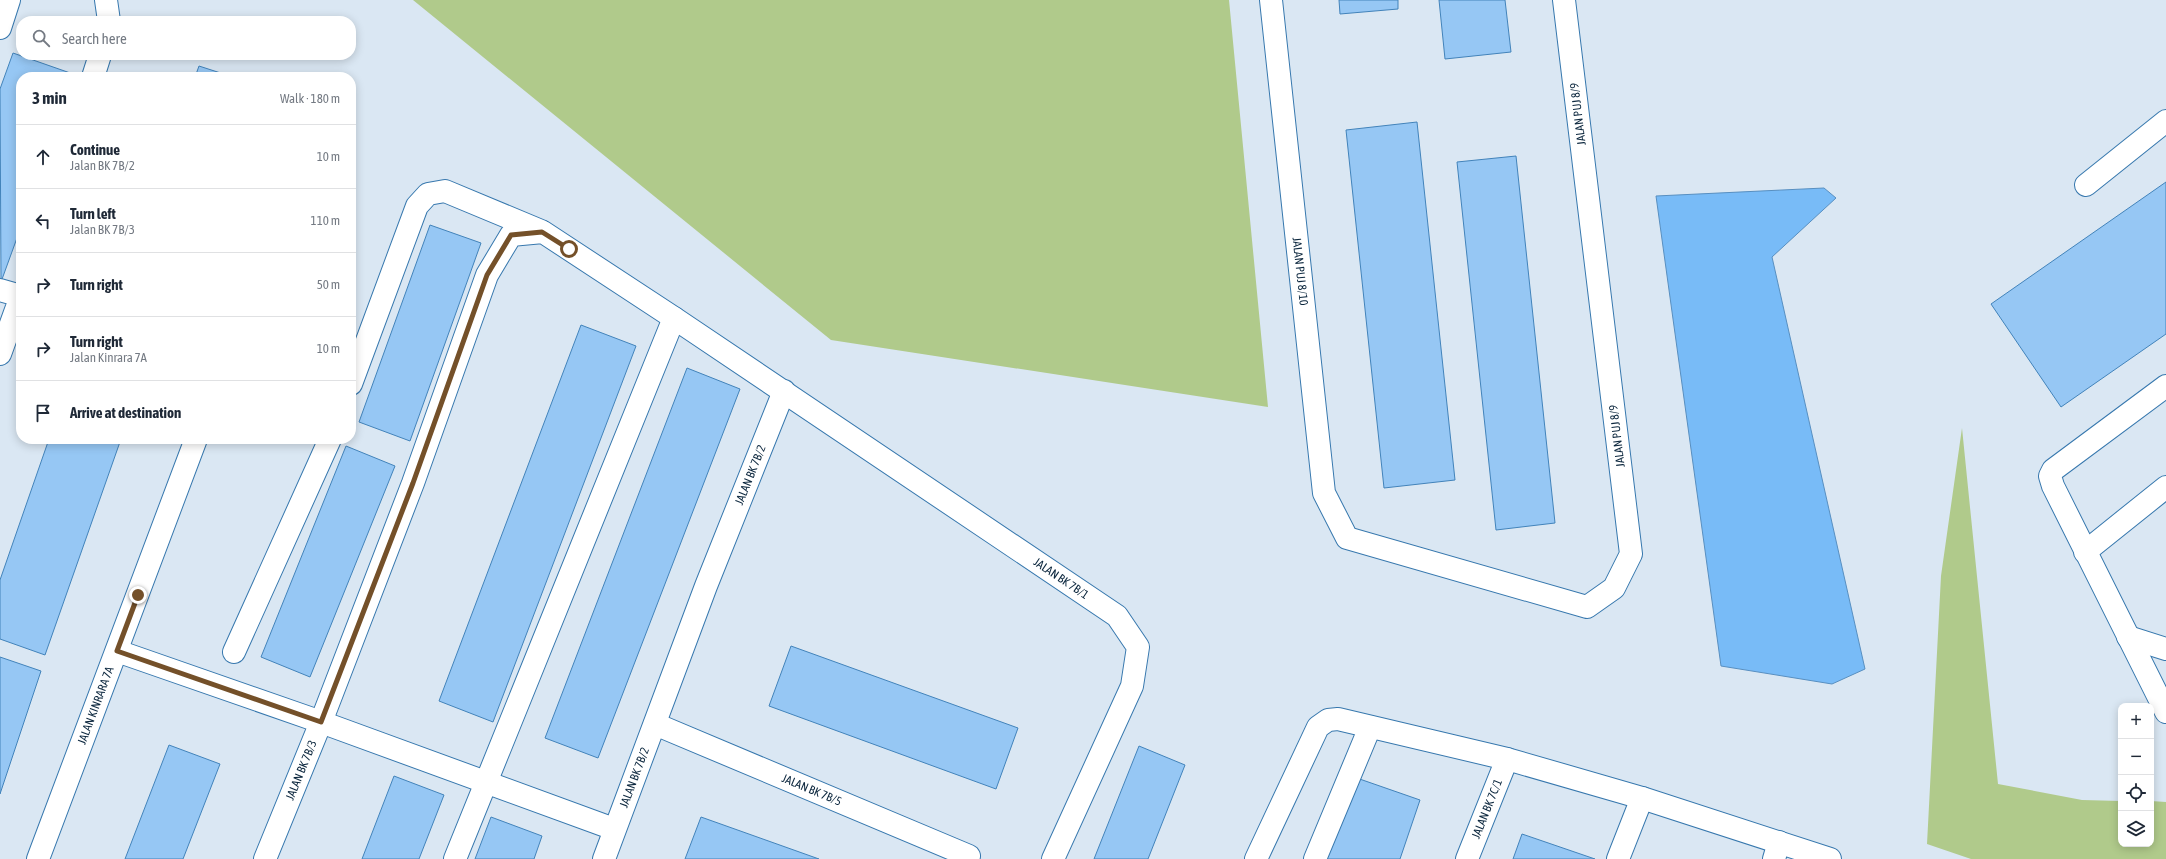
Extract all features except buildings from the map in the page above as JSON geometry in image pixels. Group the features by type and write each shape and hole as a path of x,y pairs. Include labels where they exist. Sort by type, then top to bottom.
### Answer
{"street":[{"path":"0,28 9,0"},
{"path":"106,0 108,16"},
{"name":"JALAN PUJ 8/10","path":"1271,0 1324,493 1348,538"},
{"name":"JALAN PUJ 8/9","path":"1348,538 1587,607 1614,588 1631,554 1564,0"},
{"path":"95,72 98,60"},
{"path":"2086,185 2166,121"},
{"path":"356,371 417,206 428,194 445,191 542,232 784,391"},
{"name":"JALAN BK 7B/3","path":"265,859 321,722 413,483 487,275 511,235 542,232"},
{"path":"0,290 16,295"},
{"path":"0,354 16,310"},
{"path":"455,859 674,318"},
{"path":"2166,386 2053,470 2050,476 2053,486 2084,552 2166,712"},
{"name":"JALAN BK 7B/2","path":"604,859 706,586 784,391"},
{"name":"JALAN BK 7B/1","path":"784,391 1117,616 1138,648 1132,686 1053,859"},
{"name":"JALAN KINRARA 7A","path":"38,859 194,444"},
{"path":"234,652 328,444"},
{"path":"2084,552 2166,487"},
{"path":"2128,637 2166,649"},
{"path":"117,651 321,722 614,829"},
{"path":"1256,859 1318,727 1328,720 1338,719 1507,759 1642,798 1776,850 1830,859"},
{"name":"JALAN BK 7B/5","path":"655,724 969,856"},
{"path":"1315,859 1370,727"},
{"name":"JALAN BK 7C/1","path":"1467,859 1507,759"},
{"path":"1618,859 1642,798"}],"green space":[{"path":"413,0 1229,0 1268,407 831,340"},
{"path":"1962,428 1998,784 2082,800 2118,801 2118,847 2154,847 2154,801 2166,802 2166,859 1971,859 1927,844 1941,576"}],"water":[{"path":"1824,188 1836,198 1772,257 1865,669 1832,684 1721,666 1656,196"}],"route":[{"path":"138,595 117,651 244,697 321,722 413,483 487,275 511,235 542,232 569,249"}]}
